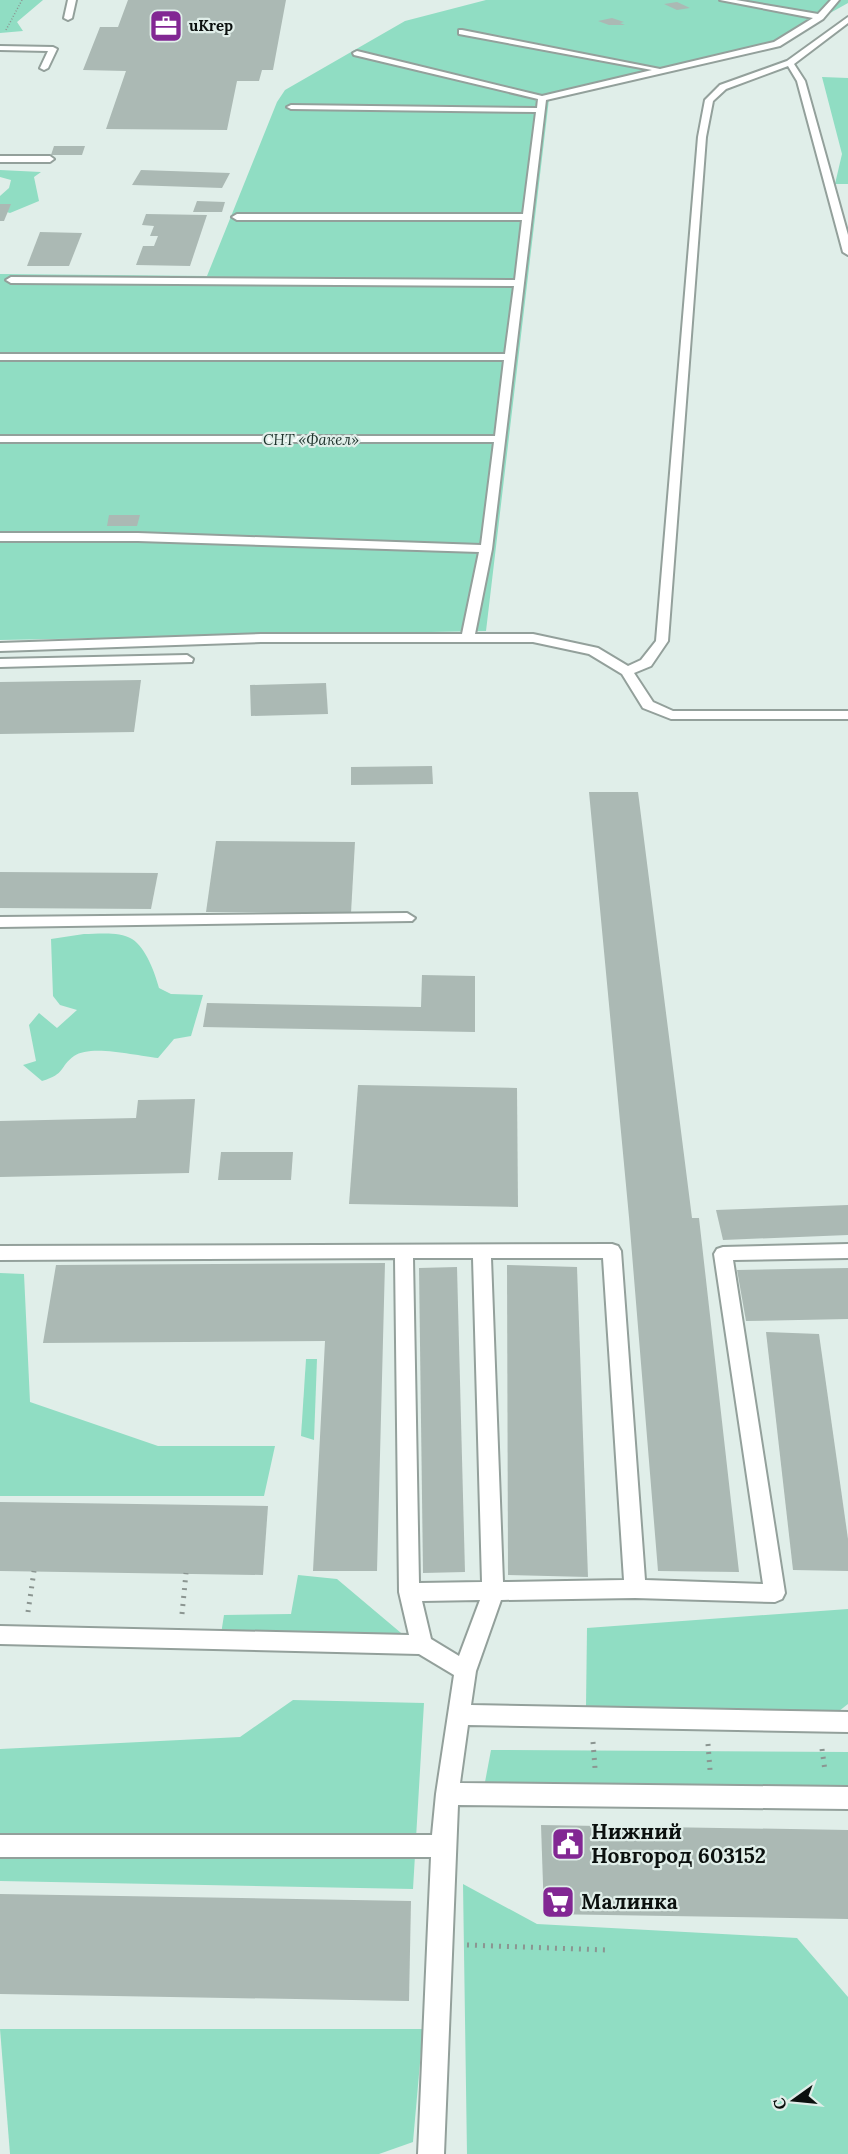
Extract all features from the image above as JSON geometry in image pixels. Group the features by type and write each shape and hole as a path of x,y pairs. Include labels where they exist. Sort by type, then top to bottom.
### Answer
{"lane":[{"path":"68,18 72,0"},
{"path":"724,0 820,17"},
{"path":"357,53 542,98 777,44 820,17 835,0"},
{"path":"627,671 646,663 662,641 702,136 709,100 723,87 790,63 848,19"},
{"path":"462,33 663,70"},
{"path":"0,48 53,50 44,68"},
{"path":"790,63 801,81 848,252"},
{"path":"468,637 486,549 542,98"},
{"path":"291,107 540,110"},
{"path":"0,159 50,159"},
{"path":"237,217 527,217"},
{"path":"11,280 519,283"},
{"path":"0,357 510,357"},
{"path":"0,439 500,440"},
{"path":"0,537 138,537 486,549"},
{"path":"0,647 261,638 468,637 543,640 593,651 627,671 648,705 671,715 848,715"},
{"path":"0,663 187,659"},
{"path":"0,922 407,918"},
{"path":"0,1253 612,1251 635,1589"},
{"path":"409,1592 635,1589 775,1593 723,1254 848,1251"},
{"path":"404,1252 409,1592 422,1645"},
{"path":"430,2154 447,1794 465,1671 494,1592 482,1252"},
{"path":"0,1635 422,1645 465,1671"},
{"path":"460,1715 848,1722"},
{"path":"447,1794 838,1797"},
{"path":"0,1846 443,1846"}],"path":[{"path":"5,31 22,0"},
{"path":"25,1635 34,1571"},
{"path":"179,1639 186,1573"},
{"path":"591,1718 597,1795"},
{"path":"705,1720 713,1797"},
{"path":"818,1721 838,1797"},
{"path":"439,1944 607,1950"}],"green space":[{"path":"0,0 43,0 17,22 23,31 0,33"},
{"name":"СНТ «Факел»","path":"486,0 848,0 848,3 780,41 549,99 486,631 0,640 0,274 207,276 277,102 285,90 405,21"},
{"path":"822,77 848,78 848,184 835,184 842,154"},
{"path":"0,170 41,172 34,177 39,201 10,213 0,210 0,196 9,188 11,180 0,177"},
{"path":"102,933 127,936 142,948 159,988 171,994 203,995 191,1036 174,1039 158,1058 91,1051 74,1056 55,1076 42,1081 23,1065 36,1061 29,1025 39,1013 57,1028 77,1010 60,1005 53,996 51,939"},
{"path":"0,1273 24,1274 30,1402 158,1446 275,1446 264,1496 0,1496"},
{"path":"306,1359 317,1359 314,1440 301,1436"},
{"path":"298,1575 337,1579 407,1638 221,1634 224,1615 291,1614"},
{"path":"848,1609 848,1704 839,1711 586,1706 587,1628"},
{"path":"293,1700 424,1703 413,1889 0,1881 0,1749 240,1737"},
{"path":"491,1750 848,1752 848,1786 485,1782"},
{"path":"463,1884 537,1924 797,1938 848,1997 848,2154 467,2154"},
{"path":"0,2029 423,2029 413,2142 379,2154 10,2154"}],"building":[{"path":"128,0 286,0 273,70 262,70 259,81 237,81 227,130 106,129 126,71 83,70 100,27 118,27"},
{"path":"677,2 690,8 677,10 664,4"},
{"path":"612,18 624,22 620,23 625,25 609,25 598,21"},
{"path":"54,146 85,146 82,155 51,155"},
{"path":"141,170 230,173 222,188 132,185"},
{"path":"197,201 225,202 222,212 193,212"},
{"path":"0,204 11,204 4,221 0,221"},
{"path":"146,214 207,215 190,266 136,265 143,246 154,246 158,236 150,236 154,226 142,225"},
{"path":"40,232 82,233 69,266 27,266"},
{"path":"109,515 140,515 137,526 107,526"},
{"path":"141,680 134,732 0,734 0,682"},
{"path":"326,683 328,714 251,716 250,685"},
{"path":"432,766 433,784 351,785 351,767"},
{"path":"589,792 638,792 692,1218 699,1218 739,1572 658,1571 629,1217"},
{"path":"216,841 355,842 351,913 206,912"},
{"path":"0,872 158,873 151,909 0,908"},
{"path":"422,975 475,976 475,1032 203,1027 207,1003 421,1007"},
{"path":"358,1085 517,1088 518,1207 349,1204"},
{"path":"195,1099 189,1173 0,1177 0,1121 136,1118 138,1100"},
{"path":"221,1152 293,1152 291,1180 218,1180"},
{"path":"848,1205 848,1235 723,1240 716,1210"},
{"path":"385,1263 377,1571 313,1571 325,1341 43,1343 56,1265"},
{"path":"507,1265 577,1267 588,1577 508,1575"},
{"path":"457,1267 465,1572 423,1573 419,1268"},
{"path":"848,1268 848,1319 746,1321 737,1270"},
{"path":"766,1332 819,1334 848,1539 848,1571 793,1570"},
{"path":"0,1502 268,1506 263,1575 0,1571"},
{"path":"541,1825 848,1830 848,1919 544,1914"},
{"path":"0,1894 411,1901 409,2001 0,1994"}],"place":[{"name":"uKrep","path":"166,26"},
{"name":"Нижний Новгород 603152","path":"568,1844"},
{"name":"Малинка","path":"558,1902"}]}
